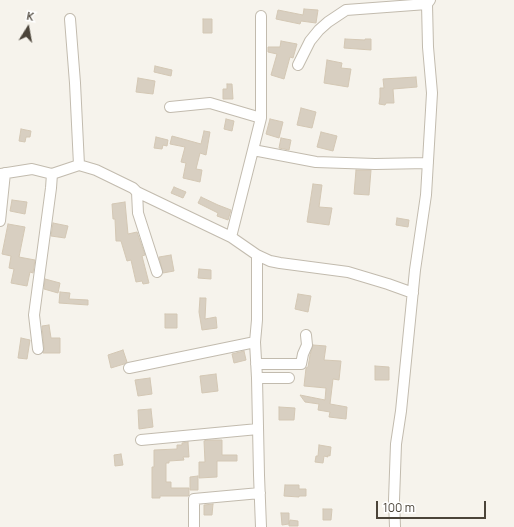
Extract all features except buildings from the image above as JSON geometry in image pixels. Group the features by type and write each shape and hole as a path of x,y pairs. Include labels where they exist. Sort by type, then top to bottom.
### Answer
{"street":[{"path":"298,65 310,41 319,30 346,10 428,2 428,47 432,93 428,164 426,195 415,270 401,411 396,444 394,500 395,527"},
{"path":"231,237 261,118 261,16"},
{"path":"70,19 79,165"},
{"path":"170,107 210,103 261,118"},
{"path":"253,150 316,162 428,164"},
{"path":"0,221 2,174 32,169 52,174 79,165 96,170 133,188 137,192 231,237 257,255 270,261 348,272 413,293"},
{"path":"38,350 34,315 52,174"},
{"path":"137,192 138,213 157,272"},
{"path":"257,255 257,320 255,342 258,378 261,527"},
{"path":"256,364 301,364 307,345 306,335"},
{"path":"129,368 255,342"},
{"path":"258,378 289,378"},
{"path":"141,440 258,429"},
{"path":"194,527 194,499 260,493"}]}
